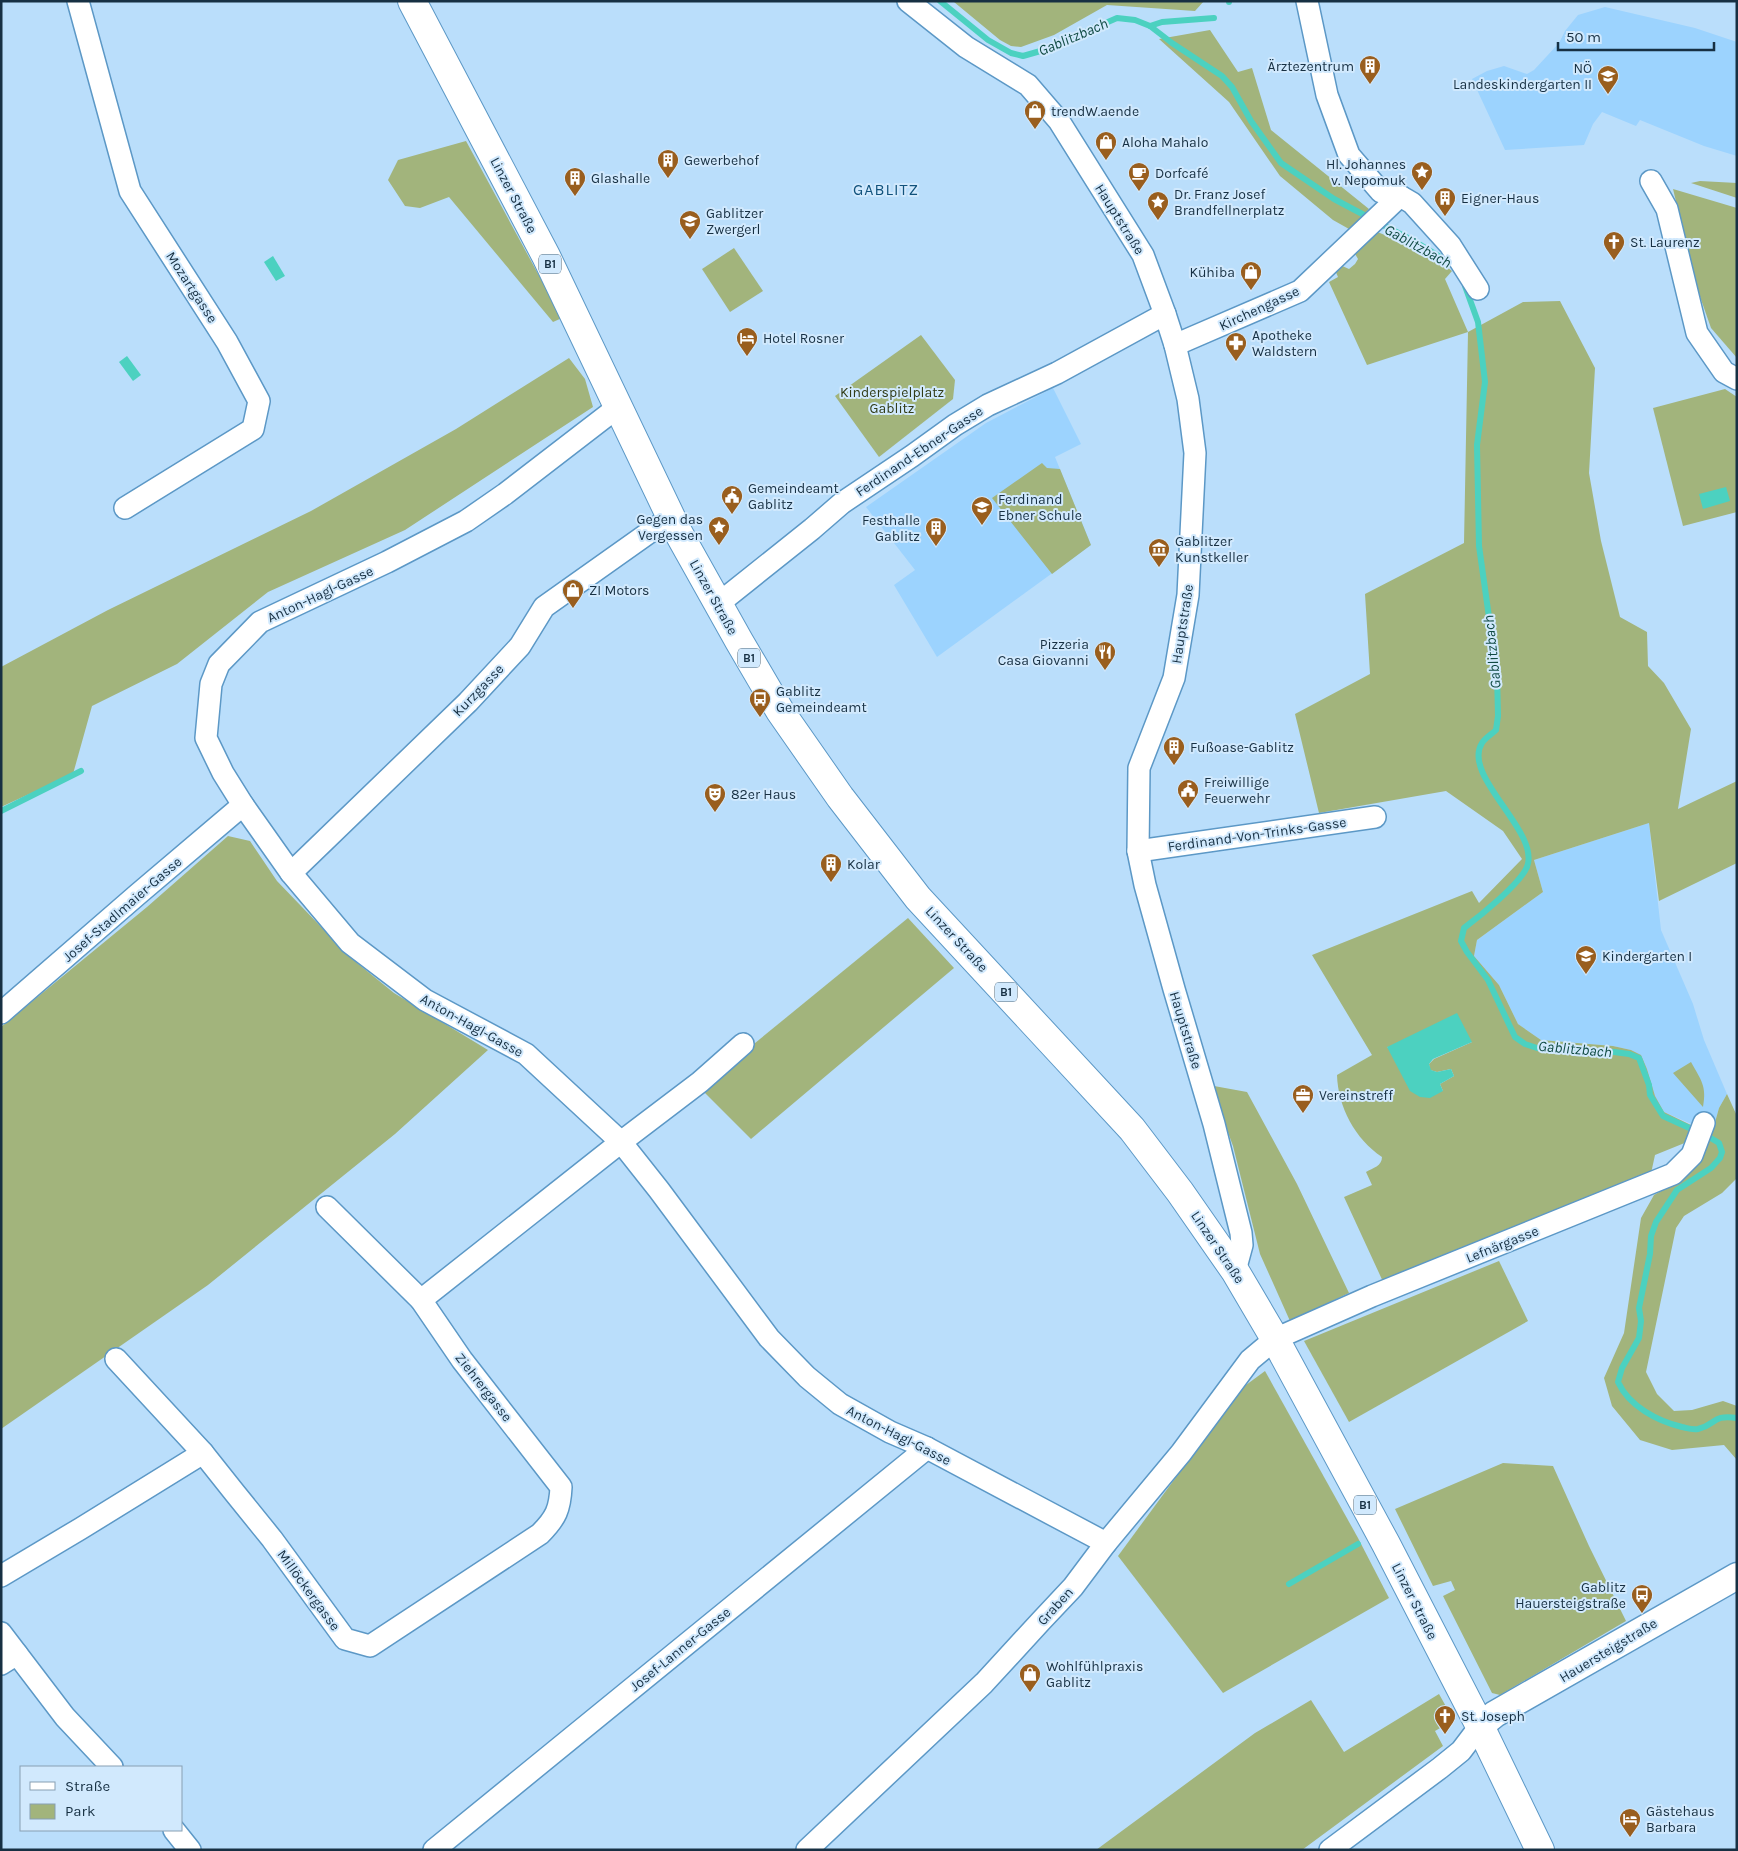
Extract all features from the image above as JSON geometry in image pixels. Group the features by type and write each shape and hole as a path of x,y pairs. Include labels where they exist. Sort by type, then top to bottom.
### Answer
{"main road":[{"name":"Linzer Straße","path":"412,1 546,256 671,517 718,604 780,711 819,768 918,898 1132,1129 1180,1192 1235,1271 1275,1339 1386,1544 1480,1726 1540,1850"}],"street":[{"name":"Mozartgasse","path":"78,1 130,191 227,342 259,401 253,429 125,508"},
{"path":"1307,1 1328,95 1349,155 1381,192 1395,201 1412,203 1450,245 1478,289"},
{"name":"Hauptstraße","path":"913,3 966,47 1028,85 1059,122 1138,246 1175,345 1188,399 1195,453 1188,595 1174,678 1139,768 1138,851 1174,990 1214,1124 1241,1233 1242,1245 1235,1271"},
{"path":"1651,181 1667,209 1697,333 1724,372 1737,380"},
{"name":"Kirchengasse","path":"1175,345 1300,291 1395,201"},
{"name":"Ferdinand-Ebner-Gasse","path":"718,604 842,503 955,425 988,405 1056,373 1165,314"},
{"name":"Anton-Hagl-Gasse","path":"618,407 505,494 466,521 387,562 260,622 219,664 210,684 206,738 223,773 243,805 292,873 350,943 425,1000 526,1054 621,1142 769,1338 806,1377 840,1404 890,1432 927,1448 1106,1543"},
{"name":"Kurzgasse","path":"292,873 468,702 520,646 544,607 671,517"},
{"name":"Josef-Stadlmaier-Gasse","path":"1,1013 243,805"},
{"name":"Ferdinand-Von-Trinks-Gasse","path":"1138,851 1375,817"},
{"path":"421,1300 700,1082 743,1044"},
{"name":"Lefnärgasse","path":"1275,1339 1372,1296 1673,1174 1692,1155 1700,1133"},
{"name":"Ziehrergasse","path":"327,1207 421,1300 462,1360 561,1487 561,1504 553,1522 540,1534 491,1565"},
{"name":"Graben","path":"807,1850 984,1683 1073,1587 1106,1543 1181,1453 1250,1360 1275,1339"},
{"name":"Millöckergasse","path":"116,1359 202,1453 272,1539 344,1639 370,1646 491,1565"},
{"name":"Josef-Lanner-Gasse","path":"434,1850 927,1448"},
{"path":"1,1576 202,1453"},
{"name":"Hauersteigstraße","path":"1480,1726 1495,1714 1737,1576"},
{"path":"1,1633 9,1659 111,1766"},
{"path":"1330,1850 1461,1751 1480,1726"},
{"path":"175,1831 190,1850"}],"shaded area":[{"name":"NÖ Landeskindergarten II","path":"1605,7 1695,28 1737,42 1737,156 1704,146 1640,120 1636,126 1602,112 1593,124 1584,145 1505,150 1472,79 1487,71 1504,66 1527,74 1534,70 1559,43 1565,31 1578,15"},
{"path":"273,256 285,276 276,281 264,262"},
{"path":"127,356 141,375 133,381 119,362"},
{"name":"Ferdinand Ebner Schule","path":"1053,388 1081,444 1055,457 1091,545 937,657 894,585 915,570 866,507 986,423"},
{"path":"1726,487 1730,501 1703,509 1699,494"},
{"name":"Kindergarten I","path":"1649,823 1661,930 1693,1004 1704,1040 1727,1094 1719,1108 1712,1133 1664,1112 1654,1096 1647,1069 1640,1055 1631,1050 1613,1046 1541,1040 1518,1024 1499,985 1474,956 1477,940 1543,892 1534,860"},
{"path":"1457,1013 1472,1042 1433,1059 1429,1064 1431,1070 1437,1072 1451,1069 1454,1076 1440,1084 1443,1091 1430,1098 1420,1097 1410,1091 1387,1047"}],"green space":[{"path":"955,1 1204,1 1195,11 1107,5 1054,35 1021,47 1011,46 1000,40"},
{"path":"1210,30 1238,72 1252,68 1271,130 1369,209 1349,229 1333,220 1280,176 1229,102 1159,39"},
{"path":"466,141 562,318 553,322 449,197 420,208 405,206 388,180 398,160"},
{"path":"1700,181 1737,183 1737,198 1691,183"},
{"path":"1673,189 1737,208 1737,358 1711,328 1697,288"},
{"path":"1375,231 1415,248 1452,271 1445,279 1468,332 1367,365 1329,282 1338,277 1335,270 1340,265 1349,269 1355,264 1358,259 1354,252"},
{"path":"734,248 763,291 730,312 702,269"},
{"path":"1560,301 1595,368 1589,473 1601,541 1620,617 1647,632 1648,666 1664,683 1691,729 1678,809 1737,781 1737,863 1659,901 1649,823 1534,860 1543,892 1477,940 1474,956 1499,985 1518,1024 1541,1040 1613,1046 1631,1050 1641,1055 1655,1096 1664,1112 1693,1126 1687,1142 1655,1155 1650,1178 1385,1286 1344,1197 1372,1185 1366,1172 1379,1165 1382,1157 1372,1150 1356,1132 1341,1099 1337,1075 1372,1055 1312,955 1472,891 1479,903 1522,859 1503,831 1446,791 1319,813 1295,714 1370,674 1365,594 1464,543 1468,332 1523,302","holes":["1472,1042 1434,1059 1429,1064 1430,1070 1437,1072 1451,1069 1454,1076 1440,1084 1443,1091 1387,1047"]},
{"name":"Kinderspielplatz Gablitz","path":"921,335 955,380 953,399 879,457 835,396"},
{"path":"569,358 585,379 593,407 405,530 268,592 177,664 92,706 73,774 1,807 1,667 108,610 311,511 456,429"},
{"path":"1725,389 1737,397 1737,512 1683,526 1653,408"},
{"path":"1042,463 1047,468 1060,469 1091,545 1052,574 992,498"},
{"path":"228,836 250,841 277,881 351,958 394,993 488,1050 395,1134 208,1285 1,1429 1,1027 147,907"},
{"path":"908,918 954,968 751,1139 700,1088"},
{"path":"1691,1062 1704,1088 1703,1107 1673,1073"},
{"path":"1214,1086 1247,1092 1297,1184 1349,1293 1290,1321 1260,1254 1233,1146 1212,1089"},
{"path":"1727,1094 1737,1116 1737,1178 1722,1193 1684,1216 1676,1228 1646,1372 1657,1394 1674,1411 1692,1410 1723,1401 1737,1406 1737,1460 1724,1445 1672,1450 1640,1440 1612,1406 1604,1378 1624,1333 1641,1218 1654,1195 1682,1179 1698,1164 1712,1133 1719,1108"},
{"path":"1499,1261 1528,1321 1349,1422 1304,1341"},
{"path":"1265,1371 1358,1538 1389,1598 1223,1693 1118,1556 1232,1401 1246,1385"},
{"path":"1503,1463 1553,1466 1589,1546 1626,1621 1500,1695 1492,1693 1443,1596 1455,1590 1451,1581 1433,1586 1395,1509"},
{"path":"1439,1694 1448,1710 1443,1713 1449,1723 1435,1731 1443,1746 1302,1850 1096,1850 1255,1733 1311,1700 1344,1752"}],"waterway":[{"name":"Gablitzbach","path":"940,1 988,40 1011,53 1023,56 1044,50 1117,18 1135,20 1150,26 1222,76 1232,87 1251,121 1281,163 1334,199 1419,244 1455,266"},
{"path":"1150,26 1162,22 1214,18"},
{"name":"Gablitzbach","path":"1465,286 1478,322 1485,382 1477,445 1479,546 1497,674 1498,716 1496,730 1482,743 1478,756 1482,771 1523,838 1528,853 1527,867 1523,874 1499,900 1464,928 1461,941 1488,980 1515,1037 1525,1044 1537,1048 1614,1052 1629,1054 1639,1058 1649,1085 1650,1095 1663,1116 1719,1143 1722,1152 1720,1158 1711,1168 1677,1190 1656,1222 1651,1236 1650,1254 1639,1308 1641,1321 1639,1338 1622,1368 1618,1382 1623,1391 1636,1405 1663,1421 1696,1429 1723,1417 1737,1418"},
{"path":"1,811 81,771"},
{"path":"1289,1584 1358,1544"}],"place":[{"name":"Ärztezentrum","path":"1370,85"},
{"name":"NÖ Landeskindergarten II","path":"1608,95"},
{"name":"trendW.aende","path":"1035,130"},
{"name":"Aloha Mahalo","path":"1106,161"},
{"name":"Gewerbehof","path":"668,179"},
{"name":"Hl. Johannes v. Nepomuk","path":"1422,191"},
{"name":"Dorfcafé","path":"1139,192"},
{"name":"Glashalle","path":"575,197"},
{"name":"Eigner-Haus","path":"1445,217"},
{"name":"Dr. Franz Josef Brandfellnerplatz","path":"1158,221"},
{"name":"Gablitzer Zwergerl","path":"690,240"},
{"name":"St. Laurenz","path":"1614,261"},
{"name":"Kühiba","path":"1251,291"},
{"name":"Hotel Rosner","path":"747,357"},
{"name":"Apotheke Waldstern","path":"1236,362"},
{"name":"Gemeindeamt Gablitz","path":"732,515"},
{"name":"Ferdinand Ebner Schule","path":"982,526"},
{"name":"Gegen das Vergessen","path":"719,546"},
{"name":"Festhalle Gablitz","path":"936,547"},
{"name":"Gablitzer Kunstkeller","path":"1159,568"},
{"name":"ZI Motors","path":"573,609"},
{"name":"Pizzeria Casa Giovanni","path":"1105,671"},
{"name":"Gablitz Gemeindeamt","path":"760,718"},
{"name":"Fußoase-Gablitz","path":"1174,766"},
{"name":"Freiwillige Feuerwehr","path":"1188,809"},
{"name":"82er Haus","path":"715,813"},
{"name":"Kolar","path":"831,883"},
{"name":"Kindergarten I","path":"1586,975"},
{"name":"Vereinstreff","path":"1303,1114"},
{"name":"Gablitz Hauersteigstraße","path":"1642,1614"},
{"name":"Wohlfühlpraxis Gablitz","path":"1030,1693"},
{"name":"St. Joseph","path":"1445,1735"},
{"name":"Gästehaus Barbara","path":"1630,1838"}],"district":[{"name":"GABLITZ","path":"886,189"}]}
